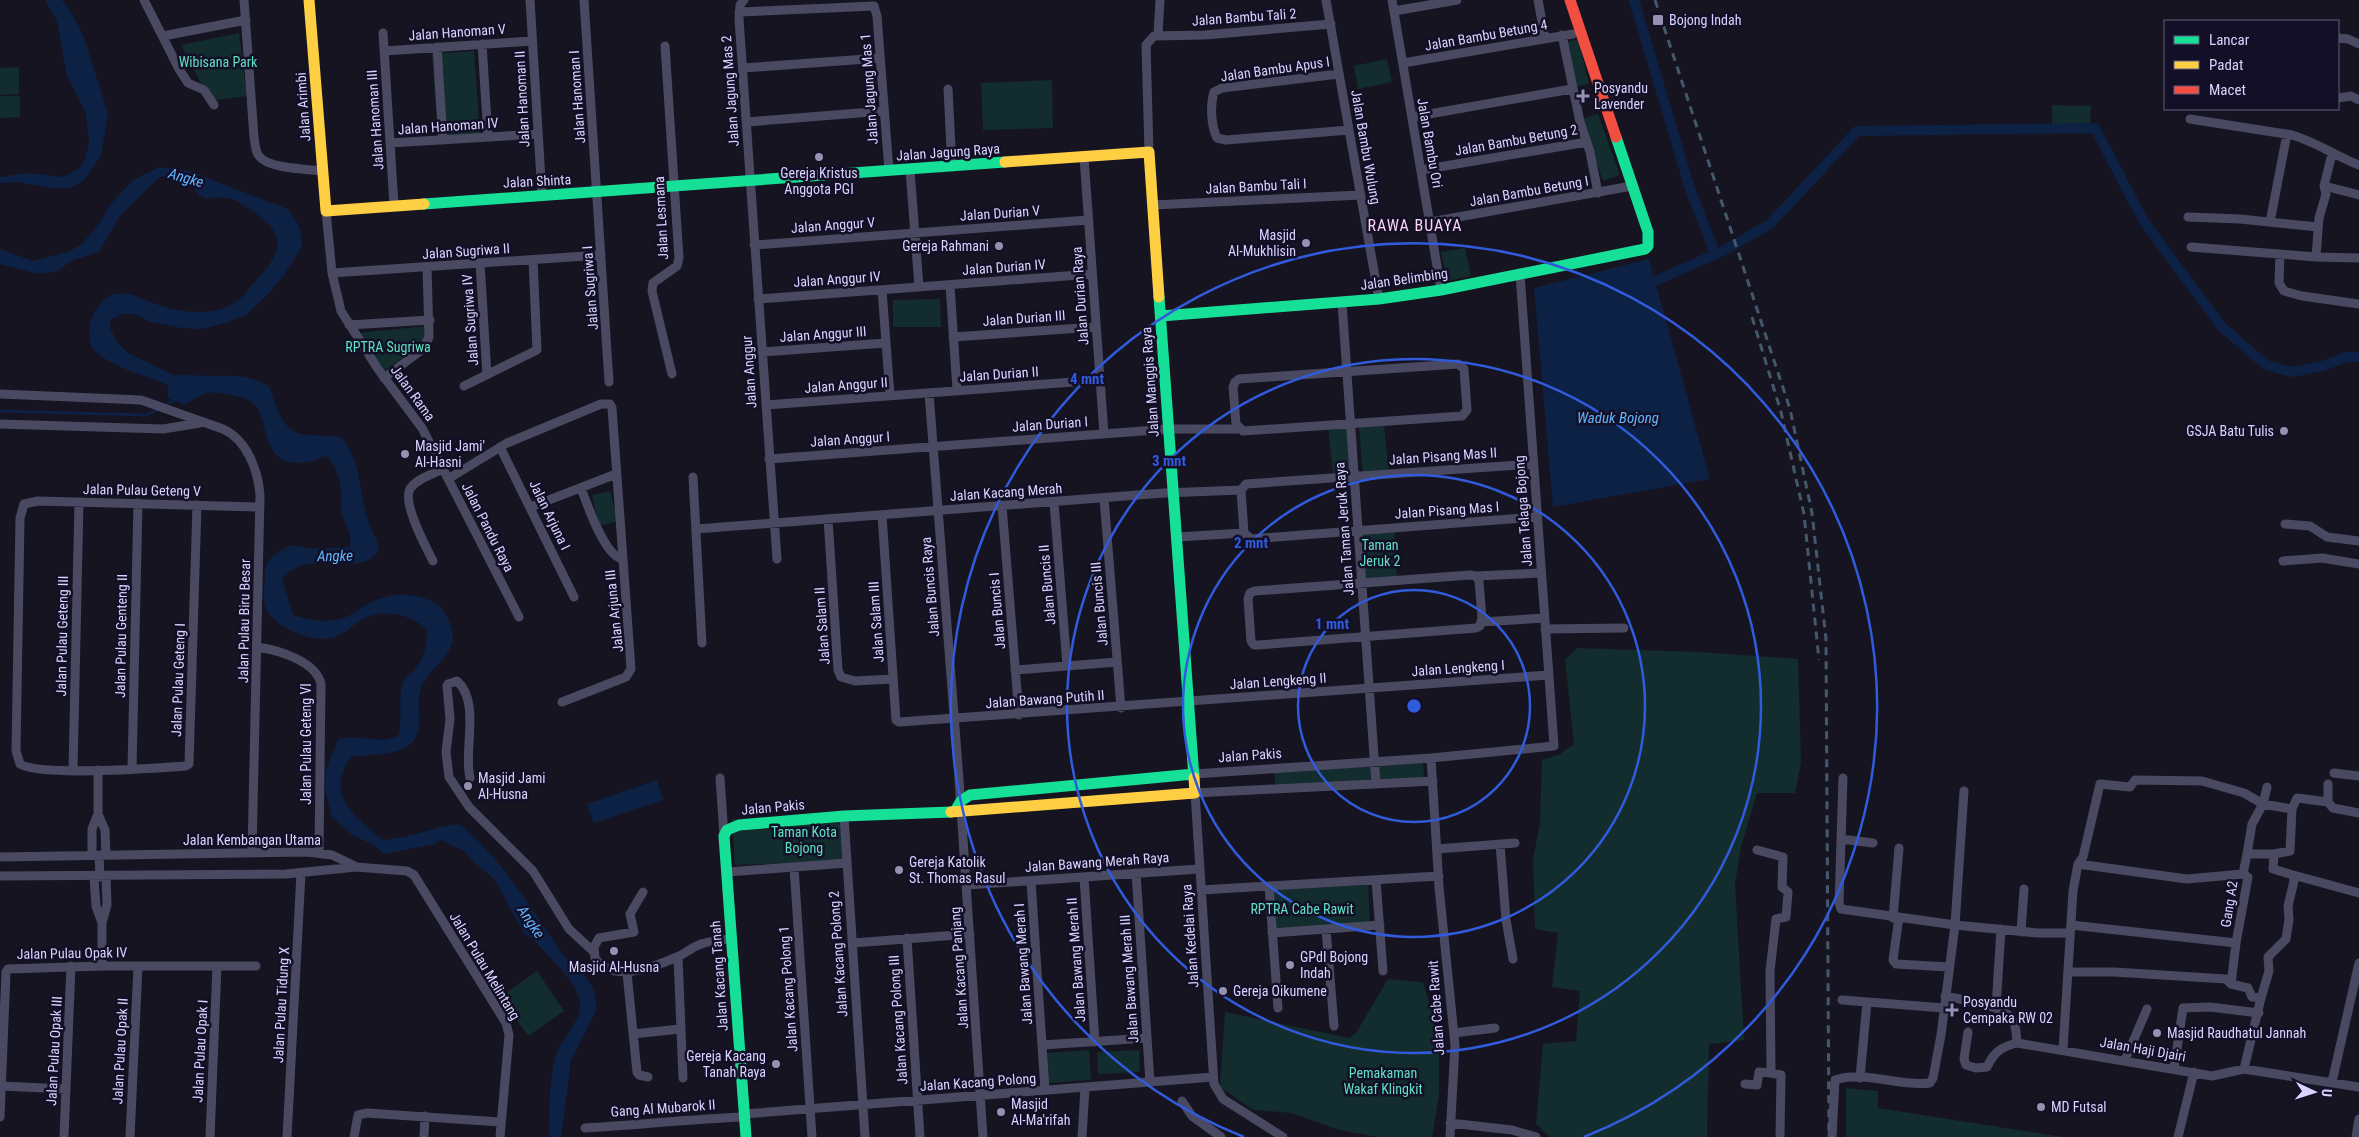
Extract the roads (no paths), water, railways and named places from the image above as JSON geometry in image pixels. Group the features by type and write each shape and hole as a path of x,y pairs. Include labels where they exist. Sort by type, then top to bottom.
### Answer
{"street":[{"path":"144,0 188,83 204,90 214,105"},
{"path":"244,0 254,137 259,157 282,167 323,171"},
{"name":"Jalan Arimbi","path":"309,0 326,211"},
{"name":"Jalan Hanoman II","path":"530,0 542,196"},
{"name":"Jalan Hanoman I","path":"584,0 597,193"},
{"name":"Jalan Jagung Mas 2","path":"744,0 739,12 750,182"},
{"path":"1158,34 1160,0"},
{"name":"Jalan Bambu Wulung","path":"1326,0 1379,299"},
{"name":"Jalan Bambu Ori","path":"1392,0 1441,290"},
{"path":"1394,11 1457,0"},
{"path":"1538,0 1545,38"},
{"path":"1570,0 1632,186"},
{"name":"Jalan Jagung Mas 1","path":"739,12 874,6 878,16 889,172"},
{"path":"163,36 246,20"},
{"name":"Jalan Bambu Tali 2","path":"1158,34 1206,35 1331,24"},
{"name":"Jalan Hanoman III","path":"383,33 394,205"},
{"name":"Jalan Manggis Raya","path":"1158,34 1150,39 1146,45 1149,152 1195,793"},
{"name":"Jalan Bambu Betung 4","path":"1403,63 1573,34"},
{"path":"1562,36 1572,90 1587,142 1598,193"},
{"path":"2339,38 2359,44"},
{"name":"Jalan Hanoman V","path":"384,50 532,41"},
{"path":"482,44 488,137"},
{"name":"Jalan Lesmana","path":"665,46 679,258 673,270 654,283 652,291 672,374"},
{"path":"437,47 443,140"},
{"path":"743,68 880,58"},
{"name":"Jalan Bambu Apus I","path":"1339,74 1222,88 1214,92 1212,99 1214,131 1217,138 1226,140 1349,130"},
{"path":"948,89 952,167"},
{"path":"1412,117 1572,90"},
{"path":"2339,98 2351,96 2359,100"},
{"path":"747,122 884,111"},
{"path":"2190,119 2287,134 2307,139 2332,154 2359,165"},
{"name":"Jalan Hanoman IV","path":"390,143 538,134"},
{"path":"2270,222 2287,134"},
{"name":"Jalan Bambu Betung 2","path":"1421,170 1587,142"},
{"name":"Jalan Jagung Raya","path":"750,182 1149,152"},
{"path":"2316,256 2318,227 2326,194 2324,186 2332,154"},
{"name":"Jalan Durian Raya","path":"1084,157 1104,434"},
{"path":"910,170 919,287"},
{"name":"Jalan Shinta","path":"326,211 750,182"},
{"name":"Jalan Anggur","path":"750,182 777,560"},
{"name":"Jalan Bambu Betung I","path":"1430,222 1632,186"},
{"name":"Jalan Belimbing","path":"1161,316 1379,299 1441,290 1635,252 1648,246 1648,232 1632,186"},
{"path":"2324,186 2359,195"},
{"name":"Jalan Sugriwa I","path":"597,193 609,382"},
{"name":"Jalan Bambu Tali I","path":"1152,205 1360,194"},
{"name":"Jalan Rama","path":"326,211 332,273 341,311 384,378 414,416 448,479"},
{"path":"2188,217 2318,227"},
{"name":"Jalan Durian V","path":"915,233 1088,220"},
{"name":"Jalan Anggur V","path":"754,245 915,233"},
{"path":"2191,247 2359,258"},
{"path":"2280,254 2279,283 2284,291 2302,296 2359,304"},
{"name":"Jalan Sugriwa II","path":"332,273 601,255"},
{"path":"464,386 537,350 533,260"},
{"name":"Jalan Sugriwa IV","path":"480,263 487,375"},
{"path":"384,378 423,349 429,337 427,267"},
{"name":"Jalan Durian IV","path":"919,287 1092,274"},
{"name":"Jalan Telaga Bojong","path":"1520,274 1554,746"},
{"path":"950,285 957,390"},
{"name":"Jalan Anggur IV","path":"758,299 919,287"},
{"path":"882,290 890,395"},
{"name":"Jalan Taman Jeruk Raya","path":"1342,303 1347,371 1355,423 1354,477 1376,784"},
{"path":"349,325 430,320"},
{"name":"Jalan Durian III","path":"953,337 1096,326"},
{"name":"Jalan Anggur III","path":"762,352 886,343"},
{"name":"Jalan Durian I","path":"933,446 1169,429 1238,429 1243,431 1462,416 1467,410 1462,365 1347,371"},
{"path":"1238,429 1233,387 1235,382 1240,379 1347,371"},
{"name":"Jalan Durian II","path":"929,392 1100,380"},
{"name":"Jalan Anggur II","path":"766,405 929,392"},
{"name":"Jalan Buncis Raya","path":"929,392 959,779"},
{"name":"Jalan Pulau Biru Besar","path":"0,394 132,399 157,405 200,423 232,433 246,447 260,488 252,852"},
{"name":"Jalan Pandu Raya","path":"519,617 448,479 500,447 601,404 610,404 612,408"},
{"name":"Jalan Arjuna III","path":"562,702 626,677 631,668 632,657 622,559 612,408"},
{"name":"Jalan Pulau Biru Besar","path":"0,424 163,429 200,423"},
{"name":"Jalan Anggur I","path":"769,458 933,446"},
{"name":"Jalan Arjuna I","path":"500,447 574,597"},
{"name":"Jalan Pisang Mas II","path":"1241,490 1246,484 1534,464"},
{"path":"433,561 407,500 410,489 417,482 443,469"},
{"path":"531,507 616,474"},
{"path":"693,477 702,642"},
{"path":"581,488 601,535 613,554 622,559"},
{"path":"1241,490 1244,533"},
{"name":"Jalan Kacang Merah","path":"696,529 1104,498 1241,490"},
{"name":"Jalan Buncis III","path":"1104,498 1121,708"},
{"name":"Jalan Pulau Geteng V","path":"24,504 38,501 260,507"},
{"name":"Jalan Pulau Geteng III","path":"73,770 79,502"},
{"name":"Jalan Buncis II","path":"1054,502 1067,666"},
{"name":"Jalan Pulau Geteng I","path":"24,504 20,518 17,758 25,768 73,770 186,766 190,762 197,505"},
{"name":"Jalan Pulau Genteng II","path":"132,769 138,504"},
{"name":"Jalan Buncis I","path":"1002,506 1019,715"},
{"name":"Jalan Salam III","path":"882,515 896,720 903,723"},
{"name":"Jalan Pisang Mas I","path":"1177,537 1244,533 1251,539 1538,517"},
{"name":"Jalan Salam II","path":"828,519 838,670 841,678 855,681 893,679"},
{"path":"2285,524 2310,526 2327,537 2359,540"},
{"path":"2283,561 2322,558 2359,564"},
{"path":"1541,573 1255,590 1250,593 1248,599 1251,641 1254,645 1476,628 1482,622 1544,618"},
{"path":"1476,576 1479,580 1482,622"},
{"path":"1545,629 1624,628"},
{"name":"Jalan Pulau Geteng VI","path":"257,647 279,652 312,668 319,675 321,684 319,853"},
{"path":"1015,670 1117,662"},
{"name":"Jalan Lengkeng I","path":"1369,688 1549,675"},
{"path":"470,778 468,757 470,711 467,698 457,681 447,686 450,719 446,752 449,777 469,807 534,871 568,929 594,952 598,961 616,973 627,973 678,957 701,944 731,939"},
{"name":"Jalan Lengkeng II","path":"1189,703 1369,688"},
{"name":"Jalan Bawang Putih II","path":"903,723 1189,703"},
{"name":"Jalan Pakis","path":"959,808 970,795 1194,774 1431,758 1554,746"},
{"name":"Jalan Cabe Rawit","path":"1431,758 1439,876 1454,1033 1450,1137"},
{"path":"98,770 98,814 92,830 99,855 100,877 96,906 102,923 102,966"},
{"path":"2334,773 2359,776"},
{"name":"Jalan Pakis","path":"720,778 724,836"},
{"path":"1843,778 1839,903 1841,909 2020,932 2070,929 2236,943"},
{"name":"Jalan Kacang Panjang","path":"959,779 959,808 967,885 982,1095 983,1137"},
{"path":"2064,1049 2070,929 2078,864 2084,857 2100,784 2130,787 2135,780 2202,781 2244,793 2263,804 2292,809"},
{"name":"Jalan Pakis","path":"724,836 727,830 739,825 830,817 1195,793 1433,781"},
{"path":"2328,784 2328,802 2332,808 2359,813"},
{"name":"Gang A2","path":"2231,984 2248,877 2243,874 2252,824 2263,804 2267,787"},
{"path":"1832,1137 1834,1081 1860,1078 1921,1084 1930,1083 1934,1074 1955,925 1964,792"},
{"name":"Jalan Kedelai Raya","path":"1195,793 1213,1078"},
{"path":"2247,854 2274,854 2290,851 2292,809 2296,798 2328,802"},
{"path":"98,814 105,830 99,855"},
{"name":"Jalan Kacang Polong 2","path":"844,816 865,1137"},
{"name":"Jalan Kacang Tanah","path":"724,836 746,1137"},
{"path":"1841,840 1873,843"},
{"path":"1437,849 1515,843"},
{"path":"1500,844 1506,920 1513,958"},
{"path":"1899,848 1893,960 1896,964 1948,966"},
{"path":"1757,850 1783,857 1782,887 1788,892 1786,917 1776,919 1770,971 1771,1073"},
{"name":"Jalan Kembangan Utama","path":"0,856 252,852 319,853 332,855 356,866"},
{"path":"2274,854 2273,869 2359,893"},
{"path":"332,855 335,862 332,869"},
{"path":"727,872 847,863"},
{"path":"2078,864 2187,879 2243,874"},
{"path":"0,876 100,877 301,873 356,866"},
{"name":"Jalan Pulau Melintang","path":"356,866 399,869 414,875 506,1023 509,1035 500,1137"},
{"name":"Jalan Kacang Polong 1","path":"794,867 812,1137"},
{"name":"Jalan Bawang Merah Raya","path":"967,885 1199,869"},
{"name":"Jalan Pulau Tidung X","path":"287,1137 301,873"},
{"name":"Jalan Bawang Merah III","path":"1136,873 1150,1082"},
{"path":"2244,1069 2269,971 2268,957 2286,939 2289,919 2288,906 2294,882 2293,875"},
{"path":"1201,890 1439,876"},
{"name":"Jalan Bawang Merah II","path":"1084,877 1095,1042"},
{"name":"Jalan Bawang Merah I","path":"1031,880 1045,1090"},
{"path":"1376,880 1383,971"},
{"path":"1269,886 1278,1008"},
{"path":"2020,932 2024,889"},
{"path":"594,952 599,938 634,932 630,914 643,892"},
{"path":"1272,933 1380,925"},
{"path":"1326,929 1334,1026"},
{"path":"1996,1008 2001,930"},
{"path":"853,943 970,934"},
{"name":"Jalan Kacang Polong III","path":"907,938 920,1137"},
{"path":"678,957 683,1078"},
{"path":"2332,1082 2359,963"},
{"name":"Jalan Pulau Opak III","path":"64,1137 71,966"},
{"name":"Jalan Pulau Opak II","path":"130,1137 138,966"},
{"name":"Jalan Pulau Opak I","path":"210,1137 217,966"},
{"name":"Jalan Pulau Opak IV","path":"0,1117 6,972 8,968 256,966"},
{"path":"2068,972 2114,972 2226,980 2231,984 2248,988 2252,996 2262,998"},
{"path":"627,973 637,1074 648,1077"},
{"path":"1945,996 1996,1008 2011,1017 2015,1025 2017,1042 2004,1046 1992,1055 1987,1067 1976,1068 1966,1065 1964,1059 1968,1032"},
{"path":"1842,1000 1944,1008"},
{"path":"1860,1078 1867,1002"},
{"path":"2174,1069 2183,1008 2210,1007 2259,1013"},
{"path":"2125,1060 2147,1009"},
{"path":"633,1034 680,1028"},
{"path":"1454,1033 1495,1028"},
{"path":"1042,1045 1147,1038"},
{"name":"Jalan Haji Djairi","path":"2017,1042 2212,1076 2244,1069 2359,1087"},
{"path":"1745,1084 1757,1084 1759,1072 1781,1075 1780,1137"},
{"path":"2178,1137 2194,1072"},
{"path":"1213,1078 1216,1090 1223,1099 1282,1137"},
{"name":"Jalan Kacang Polong","path":"744,1115 810,1108 1213,1078"},
{"path":"1,1086 66,1089"},
{"path":"1082,1137 1085,1088"},
{"path":"1182,1101 1192,1116 1221,1137"},
{"path":"354,1137 358,1115 367,1113 500,1122"},
{"name":"Gang Al Mubarok II","path":"585,1128 639,1125 675,1119 744,1115"},
{"path":"424,1137 425,1116"},
{"path":"2356,1137 2359,1119"},
{"path":"1450,1123 1487,1133 1512,1130 1536,1137"}],"water":[{"path":"45,0 62,0 72,14 84,38 108,113 101,156 84,180 71,188 54,188 16,182 0,183 0,177 27,173 63,177 79,169 85,160 89,143 86,114 67,76 57,21"},
{"name":"Angke","path":"160,167 189,171 288,209 300,228 302,247 282,278 246,315 202,329 182,328 151,322 134,314 122,314 110,320 110,328 117,342 128,353 173,375 239,376 253,379 269,386 279,413 287,426 292,430 303,434 342,437 354,458 369,523 379,549 371,558 361,563 307,564 294,569 282,578 293,615 314,620 335,620 351,615 368,604 384,597 408,595 425,598 438,605 448,619 452,631 452,642 444,658 424,681 420,691 419,727 414,740 403,749 397,751 351,757 343,770 342,794 353,814 383,840 459,824 501,866 560,950 591,985 596,998 596,1011 571,1060 561,1137 549,1137 550,1093 558,1050 577,1019 579,1012 579,998 571,981 532,938 524,934 495,880 464,851 441,840 435,844 384,854 372,844 352,835 332,817 325,789 326,769 338,740 351,737 385,740 398,736 402,684 423,656 426,647 427,630 404,616 386,613 369,616 336,637 314,638 285,628 270,615 266,608 264,596 266,568 267,564 277,553 291,545 311,549 350,547 350,537 341,510 338,474 333,465 328,457 324,456 312,461 298,463 278,457 269,442 258,409 244,398 211,393 201,395 184,405 168,398 168,385 108,361 93,349 90,343 90,323 93,316 104,301 116,294 133,295 177,310 210,311 231,305 240,299 251,287 275,255 277,237 272,229 251,210 230,198 206,199 198,194 193,187 161,176 119,217 99,252 71,261 58,271 38,274 0,264 0,249 33,261 68,252 82,244 102,220 109,206 133,180"},
{"name":"Waduk Bojong","path":"1649,259 1710,479 1553,507 1534,288"},
{"path":"657,780 663,800 594,823 587,804"}],"waterway":[{"path":"1634,0 1690,189 1715,253"},
{"path":"1655,281 1723,251 1770,224 1857,131 2095,128 2143,220 2221,326 2266,365 2292,372 2323,366 2346,357 2359,357"},
{"path":"164,406 176,399"},
{"path":"0,411 146,415 159,409"}],"railway":[{"path":"1655,0 1790,409 1812,513 1826,639 1829,1137"},
{"path":"1752,317 1781,412 1804,514 1819,660"}],"place":[{"name":"Bojong Indah","path":"1658,20"},
{"name":"Posyandu Lavender","path":"1583,96"},
{"name":"Gereja Kristus Anggota PGI","path":"819,157"},
{"name":"Masjid Al-Mukhlisin","path":"1306,243"},
{"name":"Gereja Rahmani","path":"999,246"},
{"name":"GSJA Batu Tulis","path":"2284,431"},
{"name":"Masjid Jami' Al-Hasni","path":"405,454"},
{"name":"Masjid Jami Al-Husna","path":"468,786"},
{"name":"Gereja Katolik St. Thomas Rasul","path":"899,870"},
{"name":"Masjid Al-Husna","path":"614,951"},
{"name":"GPdI Bojong Indah","path":"1290,965"},
{"name":"Gereja Oikumene","path":"1223,991"},
{"name":"Posyandu Cempaka RW 02","path":"1952,1010"},
{"name":"Masjid Raudhatul Jannah","path":"2157,1033"},
{"name":"Gereja Kacang Tanah Raya","path":"776,1064"},
{"name":"MD Futsal","path":"2041,1107"},
{"name":"Masjid Al-Ma'rifah","path":"1001,1112"}],"district":[{"name":"RAWA BUAYA","path":"1415,225"}],"park label":[{"name":"Wibisana Park","path":"218,62"},
{"name":"RPTRA Sugriwa","path":"388,347"},
{"name":"Taman Jeruk 2","path":"1380,554"},
{"name":"Taman Kota Bojong","path":"804,840"},
{"name":"RPTRA Cabe Rawit","path":"1302,909"},
{"name":"Pemakaman Wakaf Klingkit","path":"1383,1082"}]}
